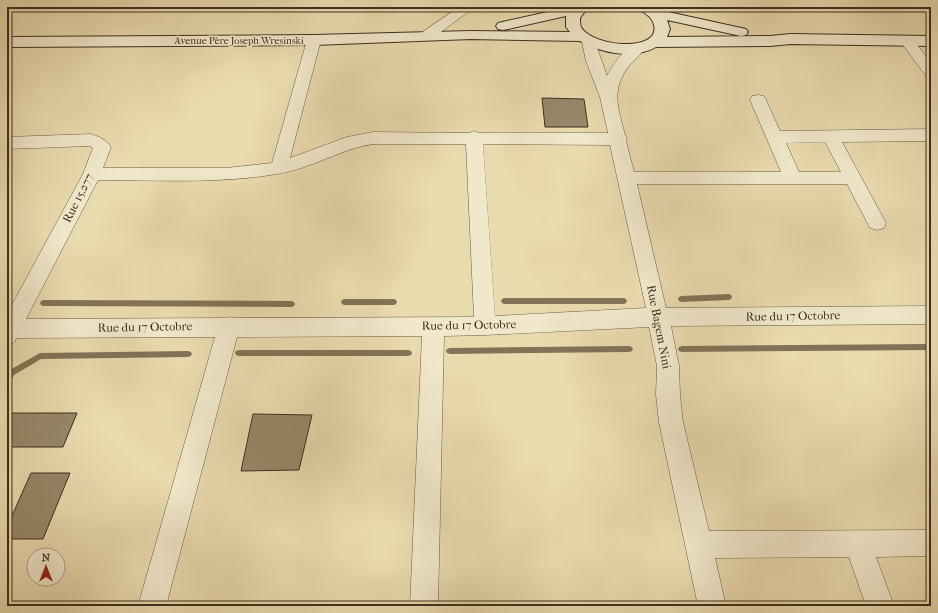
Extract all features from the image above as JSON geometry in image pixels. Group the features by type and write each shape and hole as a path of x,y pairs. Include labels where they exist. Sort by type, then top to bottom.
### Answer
{"street":[{"path":"426,36 468,7"},
{"path":"578,9 572,19 574,28 585,39"},
{"name":"Avenue Père Joseph Wresinski","path":"471,35 498,27 578,9"},
{"path":"649,9 735,31 790,39"},
{"path":"649,9 660,20 663,28 660,36 654,42"},
{"name":"Avenue Père Joseph Wresinski","path":"7,42 314,40 471,35 585,39 612,49 637,49"},
{"name":"Rue Bagem Nini","path":"585,39 608,97 619,139 668,366 668,395 671,422 712,606"},
{"path":"637,49 654,42 762,41 790,39 931,41"},
{"path":"279,168 314,40"},
{"path":"907,41 931,73"},
{"name":"Rue Bagem Nini","path":"608,97 612,79 618,69 637,49"},
{"path":"758,100 793,178"},
{"path":"775,137 931,136"},
{"path":"474,137 485,326"},
{"path":"92,174 226,174 279,168 305,160 353,141 373,138 474,137 619,139"},
{"path":"831,137 877,223"},
{"name":"Rue 15.277","path":"7,142 91,140 99,143 102,147 92,174 8,331"},
{"path":"627,178 852,178"},
{"name":"Rue du 17 Octobre","path":"8,331 229,326 485,326 658,317 931,315"},
{"path":"152,606 229,326"},
{"path":"424,606 433,326"},
{"path":"857,543 880,606"},
{"path":"699,545 931,543"}],"building":[{"path":"542,98 584,99 588,127 545,127"},
{"path":"8,413 77,413 63,447 7,447"},
{"path":"253,414 312,415 299,470 241,471"},
{"path":"31,473 70,473 43,539 7,539 7,527"}],"waterway":[{"path":"681,299 729,297"},
{"path":"504,301 624,301"},
{"path":"344,302 394,302"},
{"path":"43,303 292,304"},
{"path":"682,349 931,347"},
{"path":"450,351 629,349"},
{"path":"239,353 408,353"},
{"path":"7,380 11,373 40,356 188,354"}]}
